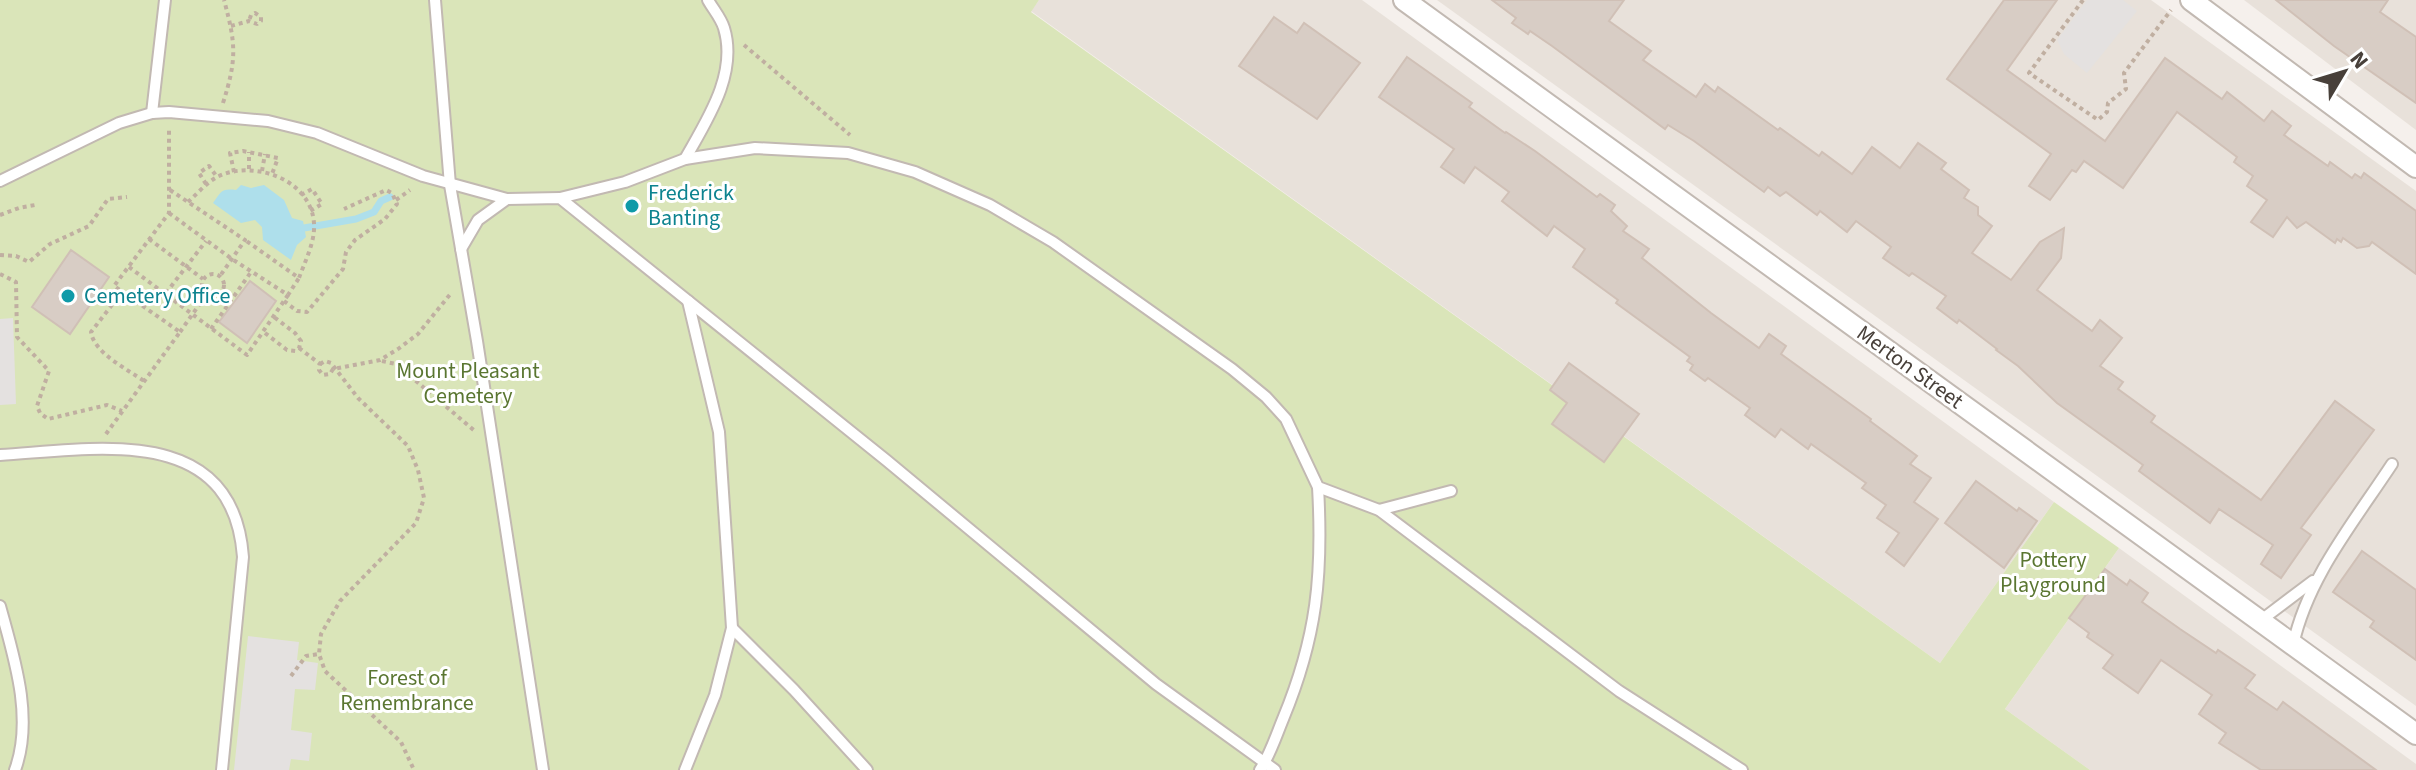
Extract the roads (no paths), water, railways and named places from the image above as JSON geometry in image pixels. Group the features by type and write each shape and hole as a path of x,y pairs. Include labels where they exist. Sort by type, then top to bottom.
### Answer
{"street":[{"name":"Merton Street","path":"1404,0 2416,734"},
{"path":"2191,0 2416,167"}],"lane":[{"path":"152,113 165,0"},
{"path":"435,0 450,185 467,275 543,770"},
{"path":"685,159 722,88 726,56 724,28 708,0"},
{"path":"0,181 119,123 152,113 169,112 268,121 317,133 450,185 507,199 560,198 625,182 685,159 755,148 848,153 915,172 1002,212 1053,242 1232,369 1266,397 1286,419 1318,487 1322,547 1318,598 1301,676 1262,766"},
{"path":"560,198 886,460 1156,684 1262,766 1275,770"},
{"path":"461,249 478,220 507,199"},
{"path":"685,770 715,695 732,628 719,432 688,301"},
{"path":"0,455 96,449 154,451 185,461 214,481 235,511 243,557 222,770"},
{"path":"2293,645 2315,580 2392,464"},
{"path":"1318,487 1379,510 1607,682 1742,770"},
{"path":"1379,510 1451,491"},
{"path":"2260,621 2315,580"},
{"path":"0,606 16,665 22,722 23,736 15,770"},
{"path":"732,628 867,770"}],"water":[{"path":"241,185 251,188 264,185 284,200 292,218 303,221 306,237 297,245 291,260 263,240 262,227 255,220 241,223 213,203 222,192 236,190"}],"waterway":[{"path":"304,228 356,219 374,212 381,201 390,197"}],"place":[{"name":"Frederick Banting","path":"632,206"},
{"name":"Cemetery Office","path":"68,296"}],"park label":[{"name":"Mount Pleasant Cemetery","path":"468,384"},
{"name":"Pottery Playground","path":"2053,572"},
{"name":"Forest of Remembrance","path":"407,690"}]}
